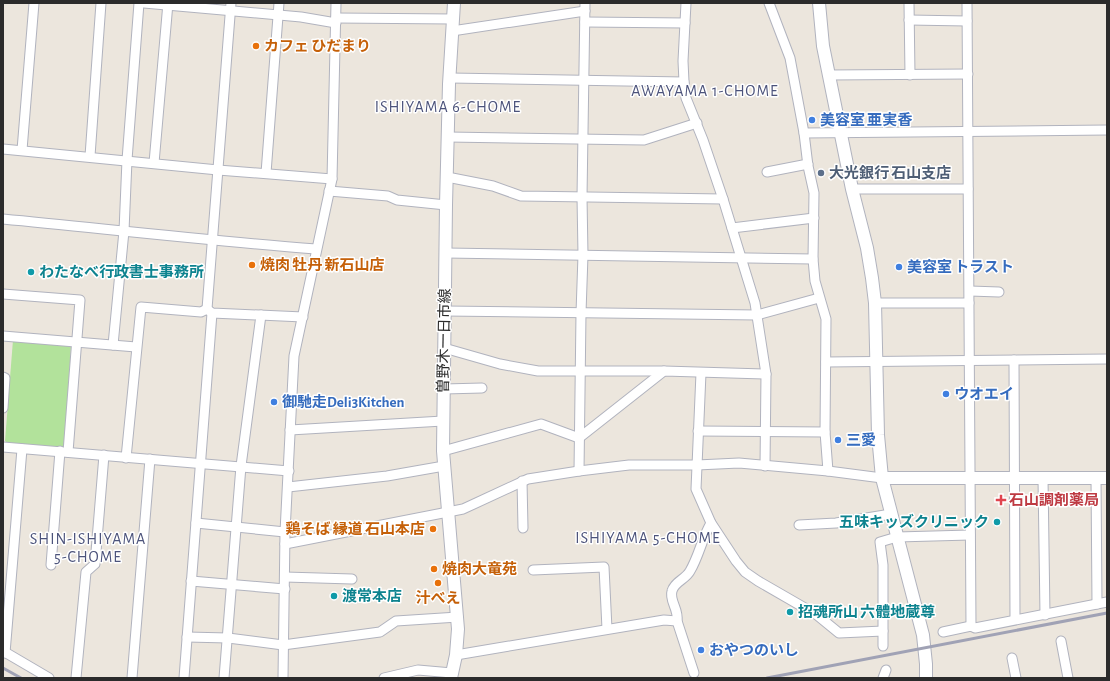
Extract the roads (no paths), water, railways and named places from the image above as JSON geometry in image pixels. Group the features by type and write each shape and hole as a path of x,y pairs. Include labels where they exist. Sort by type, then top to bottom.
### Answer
{"street":[{"path":"22,150 34,3"},
{"path":"90,156 101,3"},
{"path":"113,345 124,231 127,160 139,3"},
{"path":"144,3 231,7 278,15 336,20 453,19"},
{"path":"266,173 278,3"},
{"path":"283,678 285,532 294,356 332,179 336,3"},
{"name":"曽野木一日市線","path":"451,675 456,655 458,617 444,466 443,421 446,205 454,3"},
{"path":"686,3 683,61 686,98 697,123 723,199 755,303 766,374 765,466"},
{"path":"769,3 790,58 814,193 813,259 815,281 826,319 825,432 828,471"},
{"path":"819,3 823,46 852,189 867,248 875,304 878,435 882,478 923,635 926,660 926,678"},
{"path":"909,3 910,75"},
{"path":"967,3 971,626"},
{"path":"154,163 168,4"},
{"path":"184,678 200,464 213,241 231,7"},
{"path":"452,31 585,7 586,22 582,197 583,255 579,471"},
{"path":"909,20 967,21"},
{"path":"586,22 685,23"},
{"path":"829,75 968,74"},
{"path":"450,78 684,82"},
{"path":"448,137 644,140 697,123"},
{"path":"804,133 1107,130"},
{"path":"3,149 90,156 218,170 332,179"},
{"path":"766,172 808,164"},
{"path":"447,177 493,186 520,196 723,199"},
{"path":"852,189 968,189"},
{"path":"329,191 388,196 397,200 446,205"},
{"path":"732,228 814,218"},
{"path":"3,219 213,241 316,249"},
{"path":"446,253 813,259"},
{"path":"970,291 999,292"},
{"path":"3,294 80,300 52,565"},
{"path":"445,311 757,315 819,298"},
{"path":"875,304 969,303"},
{"path":"126,458 140,307 201,312 209,311 303,317"},
{"path":"224,678 241,466 261,315"},
{"path":"3,336 136,348"},
{"path":"444,348 519,368 538,371 664,371 766,374"},
{"path":"826,362 1107,359"},
{"path":"1014,360 1015,619"},
{"path":"579,438 664,371"},
{"path":"701,372 696,489 712,523 736,561 758,582 817,615 839,633 883,631"},
{"path":"3,377 5,378 3,408"},
{"path":"444,389 482,388"},
{"path":"290,430 443,421"},
{"path":"443,451 541,424 579,438"},
{"path":"698,431 825,432"},
{"path":"3,447 289,471"},
{"path":"22,449 4,652 49,678"},
{"path":"76,678 86,572 95,564 104,455"},
{"path":"132,678 150,459"},
{"path":"285,544 415,518 448,513 463,509 522,481 579,471 629,465 697,465 739,463 828,471 882,478 1101,478 1097,604"},
{"path":"288,487 387,476 444,466"},
{"path":"1043,478 1045,615"},
{"path":"522,481 523,528"},
{"path":"799,525 836,523 891,514"},
{"path":"196,523 285,532"},
{"path":"694,673 677,621 678,614 672,600 672,590 690,572 707,530 712,523"},
{"path":"883,646 883,565 880,542 897,537 970,535"},
{"path":"533,570 604,567 607,629"},
{"path":"285,577 352,579"},
{"path":"191,581 285,589"},
{"path":"943,632 971,626 974,628 1107,602"},
{"path":"187,637 228,638 283,645 380,632 396,620 458,617"},
{"path":"456,655 664,620 677,621"},
{"path":"1061,641 1068,678"},
{"path":"1012,658 1016,678"},
{"path":"384,678 418,670 451,675"}],"railway":[{"path":"767,678 1107,613"},
{"path":"3,668 21,678"}],"place":[{"name":"カフェ ひだまり","path":"256,46"},
{"name":"美容室 亜実香","path":"812,120"},
{"name":"大光銀行 石山支店","path":"821,173"},
{"name":"焼肉 牡丹 新石山店","path":"252,265"},
{"name":"美容室 トラスト","path":"899,267"},
{"name":"わたなべ行政書士事務所","path":"31,272"},
{"name":"ウオエイ","path":"946,394"},
{"name":"御馳走Deli3Kitchen","path":"274,402"},
{"name":"三愛","path":"838,440"},
{"name":"石山調剤薬局","path":"1001,500"},
{"name":"五味キッズクリニック","path":"997,522"},
{"name":"鶏そば 縁道 石山本店","path":"433,529"},
{"name":"焼肉大竜苑","path":"434,569"},
{"name":"汁べえ","path":"438,583"},
{"name":"渡常本店","path":"334,596"},
{"name":"招魂所山 六體地蔵尊","path":"790,612"},
{"name":"おやつのいし","path":"701,650"}],"district":[{"name":"AWAYAMA 1-CHOME","path":"705,90"},
{"name":"ISHIYAMA 6-CHOME","path":"448,106"},
{"name":"ISHIYAMA 5-CHOME","path":"648,537"},
{"name":"SHIN-ISHIYAMA 5-CHOME","path":"88,547"}]}
